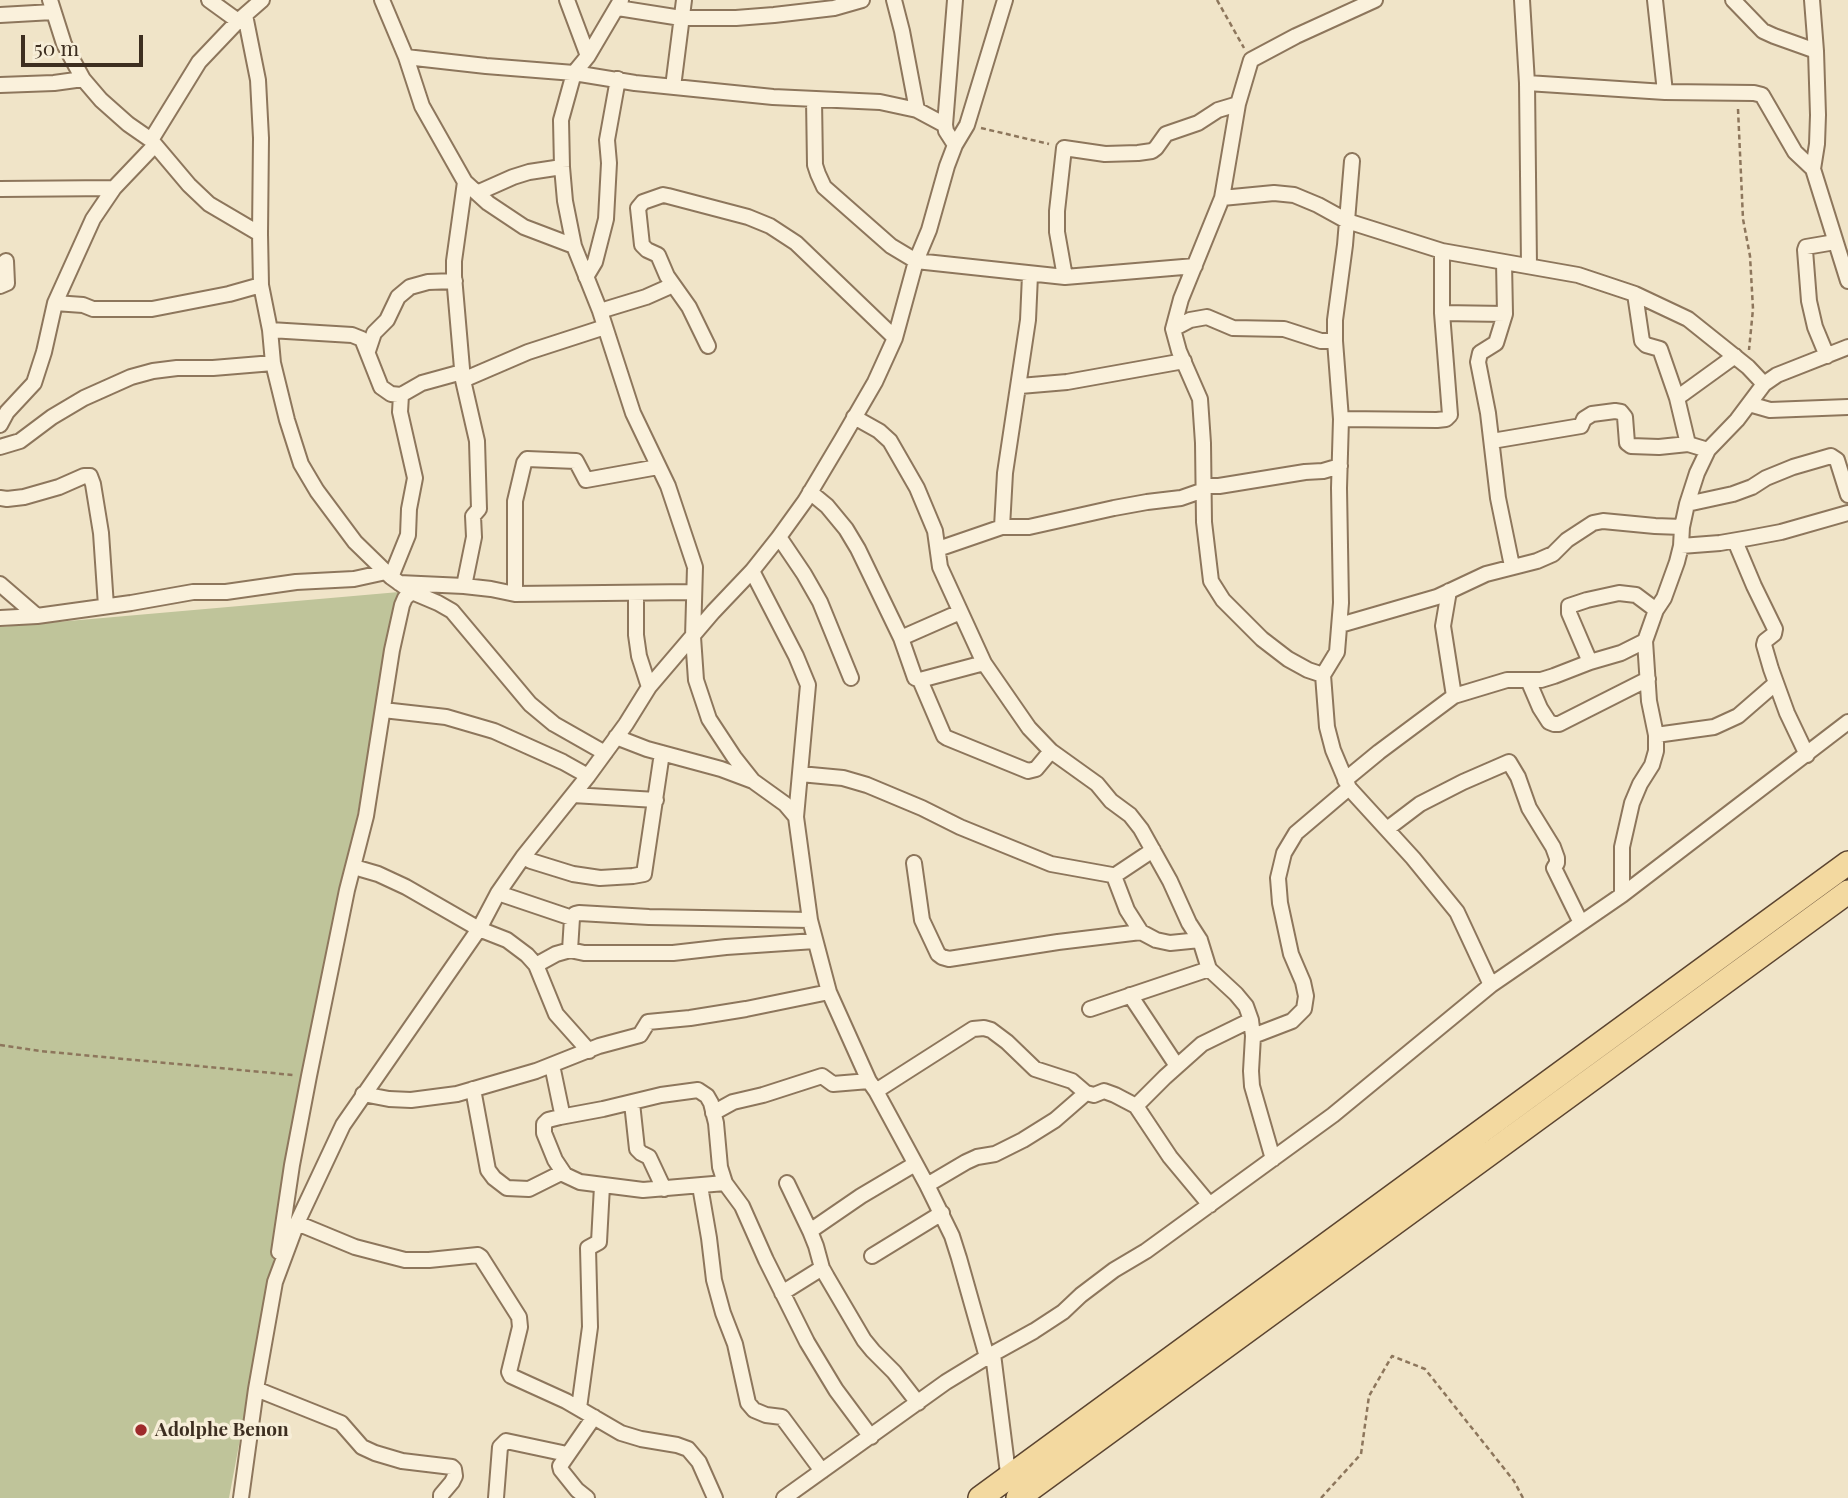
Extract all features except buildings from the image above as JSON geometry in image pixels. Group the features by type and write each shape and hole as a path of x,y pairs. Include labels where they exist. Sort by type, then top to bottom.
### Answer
{"main road":[{"path":"1013,1491 1848,863"},
{"path":"981,1498 1013,1491 1848,892"}],"street":[{"path":"209,0 242,18 258,80 261,138 261,285 273,363 301,464 317,491 355,542 412,592 452,611 530,704 554,724 605,753"},
{"path":"0,425 7,412 34,383 55,303 93,219 114,188 153,143 199,62 262,0"},
{"path":"382,0 406,57 422,106 465,182 488,203 524,228 574,246"},
{"path":"567,0 588,56"},
{"path":"673,87 684,0"},
{"path":"753,781 709,719 696,680 693,637 695,567 668,486 633,413 600,312 574,246 565,201 561,120 574,73 588,56 620,4 681,18 736,18 834,8 862,0"},
{"path":"894,0 917,110"},
{"path":"955,0 945,125 955,145"},
{"path":"275,1282 297,1223 342,1125 479,929 498,893 523,857 588,776 649,687 713,612 752,572 779,537 810,492 875,382 895,338 916,261 929,230 947,166 967,125 1005,0"},
{"path":"1323,675 1308,670 1280,652 1252,629 1223,600 1211,581 1204,522 1200,399 1179,351 1173,329 1181,299 1222,198 1238,104 1251,60 1375,0"},
{"path":"1522,0 1527,83 1528,266"},
{"path":"1655,0 1665,92"},
{"path":"1733,0 1763,31 1816,51"},
{"path":"1812,0 1818,115 1813,169 1848,281"},
{"path":"0,15 51,6 64,44 83,79 101,100 153,143 209,204 260,234"},
{"path":"406,57 574,73 773,97 880,103 917,110 945,125"},
{"path":"0,85 83,79"},
{"path":"586,277 595,262 606,219 609,163 607,140 618,79"},
{"path":"1527,83 1762,95 1795,152 1813,169"},
{"path":"814,99 815,165 824,187 891,246 916,261 1065,277 1195,266"},
{"path":"1065,277 1057,232 1063,148 1105,154 1152,151 1166,134 1198,122 1218,110 1238,104"},
{"path":"1352,161 1335,320 1341,419 1339,488 1342,603 1338,652 1323,675 1326,727 1347,784 1457,912 1491,985"},
{"path":"477,193 529,172 562,167"},
{"path":"464,586 474,537 473,516 479,509 477,441 462,376 455,281 455,254 465,182"},
{"path":"0,189 114,188"},
{"path":"1222,198 1273,193 1294,195 1347,222 1442,251 1578,275 1635,294 1688,319 1748,367 1764,384"},
{"path":"708,346 690,307 673,285 658,255 644,248 638,208 640,204 663,195 748,217 770,226 796,243 895,338"},
{"path":"1827,356 1815,327 1809,301 1805,250 1806,247 1835,242"},
{"path":"1341,419 1437,420 1446,419 1450,415 1442,313 1442,251"},
{"path":"0,286 7,283 6,261"},
{"path":"1504,262 1505,314 1496,343 1480,353 1478,362 1492,441 1498,498 1512,566"},
{"path":"1002,527 1006,472 1028,320 1030,275"},
{"path":"368,351 374,333 387,320 398,297 410,286 455,281"},
{"path":"55,303 83,305 93,309 145,309 229,294 261,285"},
{"path":"600,312 673,285"},
{"path":"1635,294 1642,341 1660,349 1677,398 1688,443"},
{"path":"1442,313 1505,314"},
{"path":"1173,329 1190,320 1208,317 1233,328 1284,329 1321,341 1335,341"},
{"path":"270,330 352,335 362,339 381,387 391,394 401,395 422,383 462,376 605,327"},
{"path":"1622,895 1622,847 1632,803 1652,765 1656,751 1645,641 1677,562 1687,504 1698,473 1708,450 1721,438 1764,384 1848,347"},
{"path":"1677,398 1735,356"},
{"path":"1020,386 1067,382 1184,361"},
{"path":"0,447 20,441 84,398 131,377 177,368 273,363"},
{"path":"392,577 408,536 409,509 415,478 400,412 401,395"},
{"path":"1749,404 1770,410 1848,407"},
{"path":"1492,441 1581,426 1584,419 1592,414 1615,411 1621,412 1625,417 1627,443 1631,446 1659,447 1688,443 1708,450"},
{"path":"854,417 879,431 890,441 925,506 935,531 940,567 984,663 1030,728 1051,751 1097,784 1141,829 1200,940 1209,969 1237,994 1246,1006 1253,1036 1252,1086 1273,1159"},
{"path":"1687,504 1733,495 1793,467 1831,456 1837,460 1848,495"},
{"path":"515,594 515,501 527,459 576,461 586,480 658,467"},
{"path":"938,549 1002,527 1029,527 1123,506 1181,498 1204,488 1323,471 1340,466"},
{"path":"0,498 24,498 90,476 101,533 106,606"},
{"path":"810,492 827,506 858,549 901,638 915,678 920,680 944,736 1028,771 1036,769 1051,751"},
{"path":"1681,546 1735,541 1781,532 1848,513"},
{"path":"1340,625 1437,597 1486,575 1537,561 1552,554 1567,540 1593,523 1603,520 1682,527"},
{"path":"779,537 820,602 851,678"},
{"path":"1735,541 1775,629 1764,645 1787,713 1807,755"},
{"path":"752,572 796,656 808,685 796,817 810,920 829,992 872,1086 942,1213 959,1258 990,1355 1013,1491"},
{"path":"0,618 37,616 193,592 226,592 296,582 392,577 515,594 693,592"},
{"path":"0,584 37,616"},
{"path":"1449,591 1443,626 1454,696"},
{"path":"241,1498 292,1165 347,890 366,816 392,650 402,605 412,592"},
{"path":"636,593 636,635 639,656 649,687"},
{"path":"1590,662 1569,613 1569,606 1619,593 1636,594 1656,610"},
{"path":"901,638 960,612"},
{"path":"1253,1036 1292,1021 1304,1009 1306,996 1291,954 1280,903 1278,878 1284,853 1296,833 1379,752 1454,696 1507,680 1541,680 1621,653 1645,641"},
{"path":"920,680 984,663"},
{"path":"1528,680 1549,722 1559,724 1648,679"},
{"path":"1656,735 1714,727 1738,716 1776,683"},
{"path":"383,710 446,716 494,731 588,776"},
{"path":"784,1498 946,1382 1063,1312 1114,1270 1146,1251 1210,1205 1333,1115 1491,985 1622,895 1848,722"},
{"path":"616,737 753,781 785,804 796,817"},
{"path":"523,857 573,874 600,878 644,874 662,753"},
{"path":"1387,829 1420,804 1509,762 1518,777 1529,808 1553,847 1557,858 1554,868 1581,923"},
{"path":"800,774 844,778 922,808 960,827 1051,864 1114,876 1153,850"},
{"path":"573,795 656,800"},
{"path":"914,863 922,920 938,954 949,960 1141,932"},
{"path":"354,867 406,887 479,929 507,940 527,955 536,965 556,1014 589,1051"},
{"path":"1114,876 1127,910 1141,932 1156,940 1170,943 1200,940"},
{"path":"498,893 572,918"},
{"path":"570,950 572,918 579,913 810,920"},
{"path":"536,965 570,950 584,953 673,953 816,941"},
{"path":"1090,1009 1209,969"},
{"path":"363,1094 411,1100 457,1094 552,1065 599,1046 640,1035 648,1022 747,1009 829,992"},
{"path":"1130,995 1177,1066"},
{"path":"1136,1106 1202,1044 1251,1020"},
{"path":"713,1113 733,1102 822,1076 832,1084 872,1086 973,1029 984,1028 1007,1042 1035,1069 1072,1082 1086,1093 1094,1095 1104,1091 1136,1106 1178,1167 1210,1205"},
{"path":"552,1065 562,1113 560,1117"},
{"path":"473,1089 488,1170 494,1178 507,1188 529,1189 563,1172"},
{"path":"725,1183 643,1190 580,1182 565,1175 555,1160 544,1133 544,1124 560,1117 661,1095 698,1090 707,1096 716,1123 720,1167 725,1183 742,1206 807,1342 836,1390 871,1437"},
{"path":"927,1185 966,1162 995,1154 1023,1140 1055,1120 1086,1093"},
{"path":"632,1103 638,1150 649,1157 664,1189"},
{"path":"810,1231 915,1164"},
{"path":"787,1183 810,1231 822,1268 864,1340 918,1403"},
{"path":"579,1408 590,1327 588,1248 599,1242 601,1186"},
{"path":"700,1186 714,1280 735,1344 748,1403 754,1410 766,1415 782,1417 822,1471"},
{"path":"872,1256 942,1213"},
{"path":"297,1223 355,1247 405,1260 478,1255 519,1317 520,1326 509,1372 511,1376 579,1408 621,1433 688,1449 699,1462 715,1498"},
{"path":"782,1293 822,1268"},
{"path":"256,1389 341,1423 362,1447 375,1453 402,1461 452,1467 455,1476 441,1498"},
{"path":"587,1498 561,1470 561,1463 594,1417"},
{"path":"496,1498 500,1447 506,1441 567,1454"}],"path":[{"path":"1217,0 1251,60"},
{"path":"1737,92 1743,219 1751,256 1753,309 1748,367"},
{"path":"967,125 1063,148"},
{"path":"0,1045 309,1076"},
{"path":"1321,1498 1361,1454 1369,1396 1392,1356 1425,1369 1514,1481 1523,1498"}],"green space":[{"path":"399,592 229,1498 0,1498 0,627"}],"place":[{"name":"Adolphe Benon","path":"141,1430"}]}
